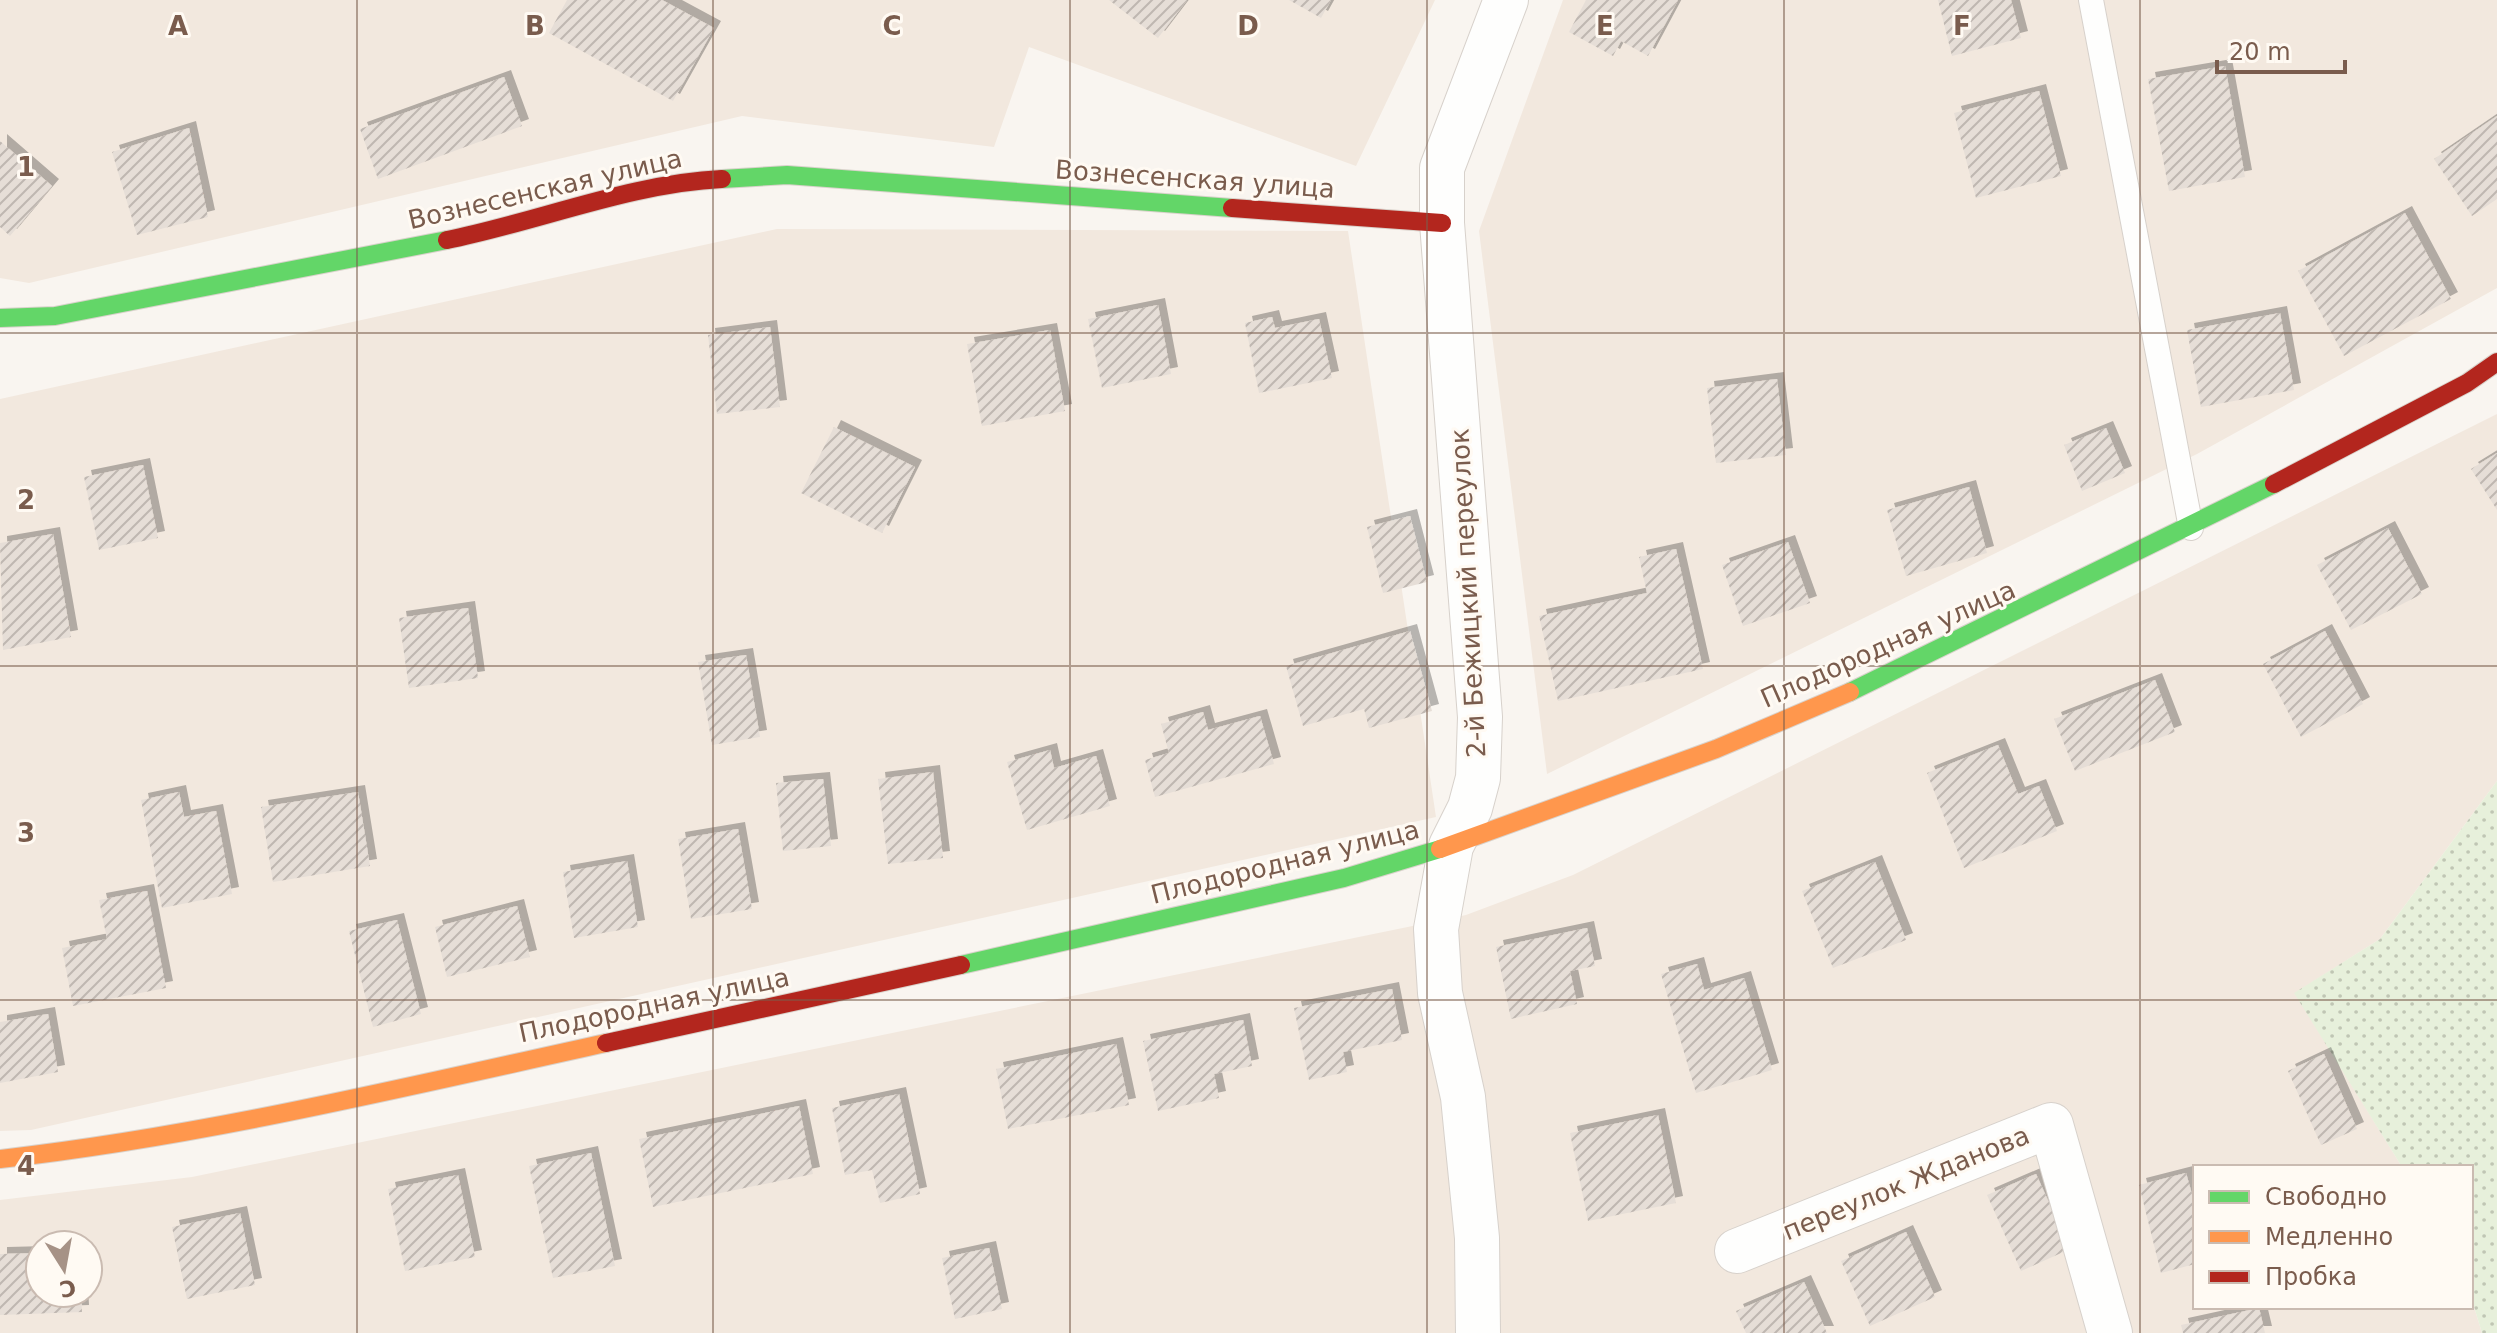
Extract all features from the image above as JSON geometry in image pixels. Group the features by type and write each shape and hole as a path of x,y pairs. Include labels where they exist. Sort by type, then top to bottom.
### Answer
{"street":[{"name":"2-й Бежицкий переулок","path":"1478,1333 1477,1238 1463,1097 1440,993 1436,942 1439,906 1451,846 1470,808 1478,778 1480,717 1442,223 1442,168 1506,0"},
{"name":"Вознесенская улица","path":"0,318 55,316 514,227 676,181 787,175 1442,223"},
{"name":"Плодородная улица","path":"0,1159 96,1148 346,1100 1172,919 1344,878 1451,846 1703,754 1884,678 2191,528 2467,383 2497,362"},
{"name":"переулок Жданова","path":"1737,1251 2051,1125 2110,1333"}],"lane":[{"path":"2091,0 2191,528"}],"shaded area":[{"path":"0,0 1435,0 1356,166 1029,47 994,147 742,116 29,283 0,278"},
{"path":"1563,0 2497,0 2497,288 2197,454 1547,774 1479,231"},
{"path":"777,229 1348,231 1436,817 31,1130 0,1131 0,399"},
{"path":"2497,414 2497,781 2380,939 2295,993 2401,1165 2193,1165 2193,1309 2473,1309 2473,1304 2482,1333 0,1333 0,1200 192,1177 1466,915 1573,875"}],"green space":[{"path":"2497,781 2497,1333 2482,1333 2473,1304 2473,1165 2401,1165 2294,993 2380,939"}],"building":[{"path":"567,0 662,0 714,28 673,101 549,33"},
{"path":"1109,0 1187,0 1158,38"},
{"path":"1289,0 1331,0 1321,18"},
{"path":"1586,0 1678,0 1648,56 1621,41 1613,56 1569,32"},
{"path":"1938,0 2011,0 2021,38 1952,56"},
{"path":"2225,66 2245,177 2169,191 2148,79"},
{"path":"504,77 522,126 378,179 360,129"},
{"path":"2039,91 2061,176 1976,198 1954,113"},
{"path":"2497,116 2497,199 2472,216 2434,159"},
{"path":"189,128 208,217 137,235 112,152"},
{"path":"0,141 52,186 10,236 0,227"},
{"path":"2405,213 2451,299 2344,356 2298,271"},
{"path":"1158,305 1171,374 1102,388 1088,319"},
{"path":"2280,313 2294,390 2201,407 2187,330"},
{"path":"1272,317 1275,328 1319,319 1332,378 1259,393 1245,323"},
{"path":"770,327 780,407 717,414 708,335"},
{"path":"1050,330 1065,411 982,426 967,344"},
{"path":"1777,379 1786,455 1716,463 1707,388"},
{"path":"834,427 915,467 882,533 801,493"},
{"path":"2106,428 2125,473 2082,491 2064,445"},
{"path":"2497,453 2497,510 2471,469"},
{"path":"143,465 158,538 99,550 84,477"},
{"path":"1969,487 1987,553 1906,576 1887,510"},
{"path":"1410,516 1427,582 1383,593 1367,527"},
{"path":"2388,528 2422,594 2351,630 2317,565"},
{"path":"53,534 71,637 3,650 0,543"},
{"path":"1788,542 1810,603 1743,626 1722,565"},
{"path":"1676,549 1703,669 1558,701 1539,616 1647,593 1639,557"},
{"path":"468,608 478,678 409,688 399,618"},
{"path":"1410,631 1432,711 1369,728 1364,709 1303,726 1286,666"},
{"path":"2325,631 2363,704 2301,737 2263,664"},
{"path":"746,655 760,737 712,745 698,662"},
{"path":"2155,680 2175,732 2075,771 2054,719"},
{"path":"1203,712 1208,730 1260,716 1274,764 1155,797 1145,760 1169,753 1161,724"},
{"path":"1998,745 2018,794 2039,786 2057,831 1964,868 1927,773"},
{"path":"1050,750 1054,768 1096,756 1110,806 1027,830 1007,762"},
{"path":"933,772 943,858 888,864 878,779"},
{"path":"823,779 831,846 783,851 776,783"},
{"path":"179,792 184,817 216,811 232,894 162,908 141,800"},
{"path":"358,792 370,866 273,882 261,807"},
{"path":"738,829 752,909 691,919 678,839"},
{"path":"627,861 638,927 574,938 563,872"},
{"path":"1875,862 1906,940 1833,968 1802,891"},
{"path":"147,891 166,988 73,1006 62,948 107,939 99,900"},
{"path":"517,906 530,957 447,977 435,927"},
{"path":"397,920 421,1014 373,1027 349,931"},
{"path":"1587,928 1595,966 1570,971 1577,1004 1511,1019 1496,947"},
{"path":"1697,964 1704,990 1744,978 1772,1070 1696,1093 1661,974"},
{"path":"1392,989 1402,1040 1343,1052 1347,1072 1309,1080 1294,1008"},
{"path":"48,1014 58,1072 0,1083 0,1022"},
{"path":"1243,1020 1252,1066 1214,1074 1219,1098 1158,1111 1143,1041"},
{"path":"1116,1044 1129,1105 1008,1129 996,1069"},
{"path":"2324,1054 2357,1129 2321,1145 2288,1071"},
{"path":"899,1094 920,1194 880,1203 872,1170 845,1175 832,1108"},
{"path":"799,1106 813,1174 653,1207 639,1139"},
{"path":"1658,1115 1676,1203 1588,1221 1570,1133"},
{"path":"591,1153 615,1266 553,1278 529,1166"},
{"path":"2186,1173 2193,1198 2193,1265 2161,1273 2139,1185"},
{"path":"2036,1174 2070,1249 2021,1271 1987,1195"},
{"path":"458,1175 475,1257 405,1271 388,1189"},
{"path":"240,1213 255,1285 187,1299 172,1227"},
{"path":"1906,1232 1935,1297 1870,1326 1841,1261"},
{"path":"989,1248 1002,1309 955,1319 942,1258"},
{"path":"24,1253 24,1309 82,1309 82,1312 0,1315 0,1254"},
{"path":"1804,1282 1827,1333 1746,1333 1736,1311"},
{"path":"2259,1309 2265,1333 2183,1333 2181,1325"}],"traffic: fast":[{"path":"722,179 787,175 1232,208"},
{"path":"0,318 55,316 447,240"},
{"path":"1850,692 2274,484"},
{"path":"961,965 1344,878 1440,849"}],"traffic: slow":[{"path":"1440,849 1716,749 1850,692"},
{"path":"0,1159 228,1124 606,1043"}],"traffic: jam":[{"path":"447,240 619,195 722,179"},
{"path":"1232,208 1442,223"},
{"path":"2274,484 2467,383 2497,362"},
{"path":"606,1043 961,965"}]}
